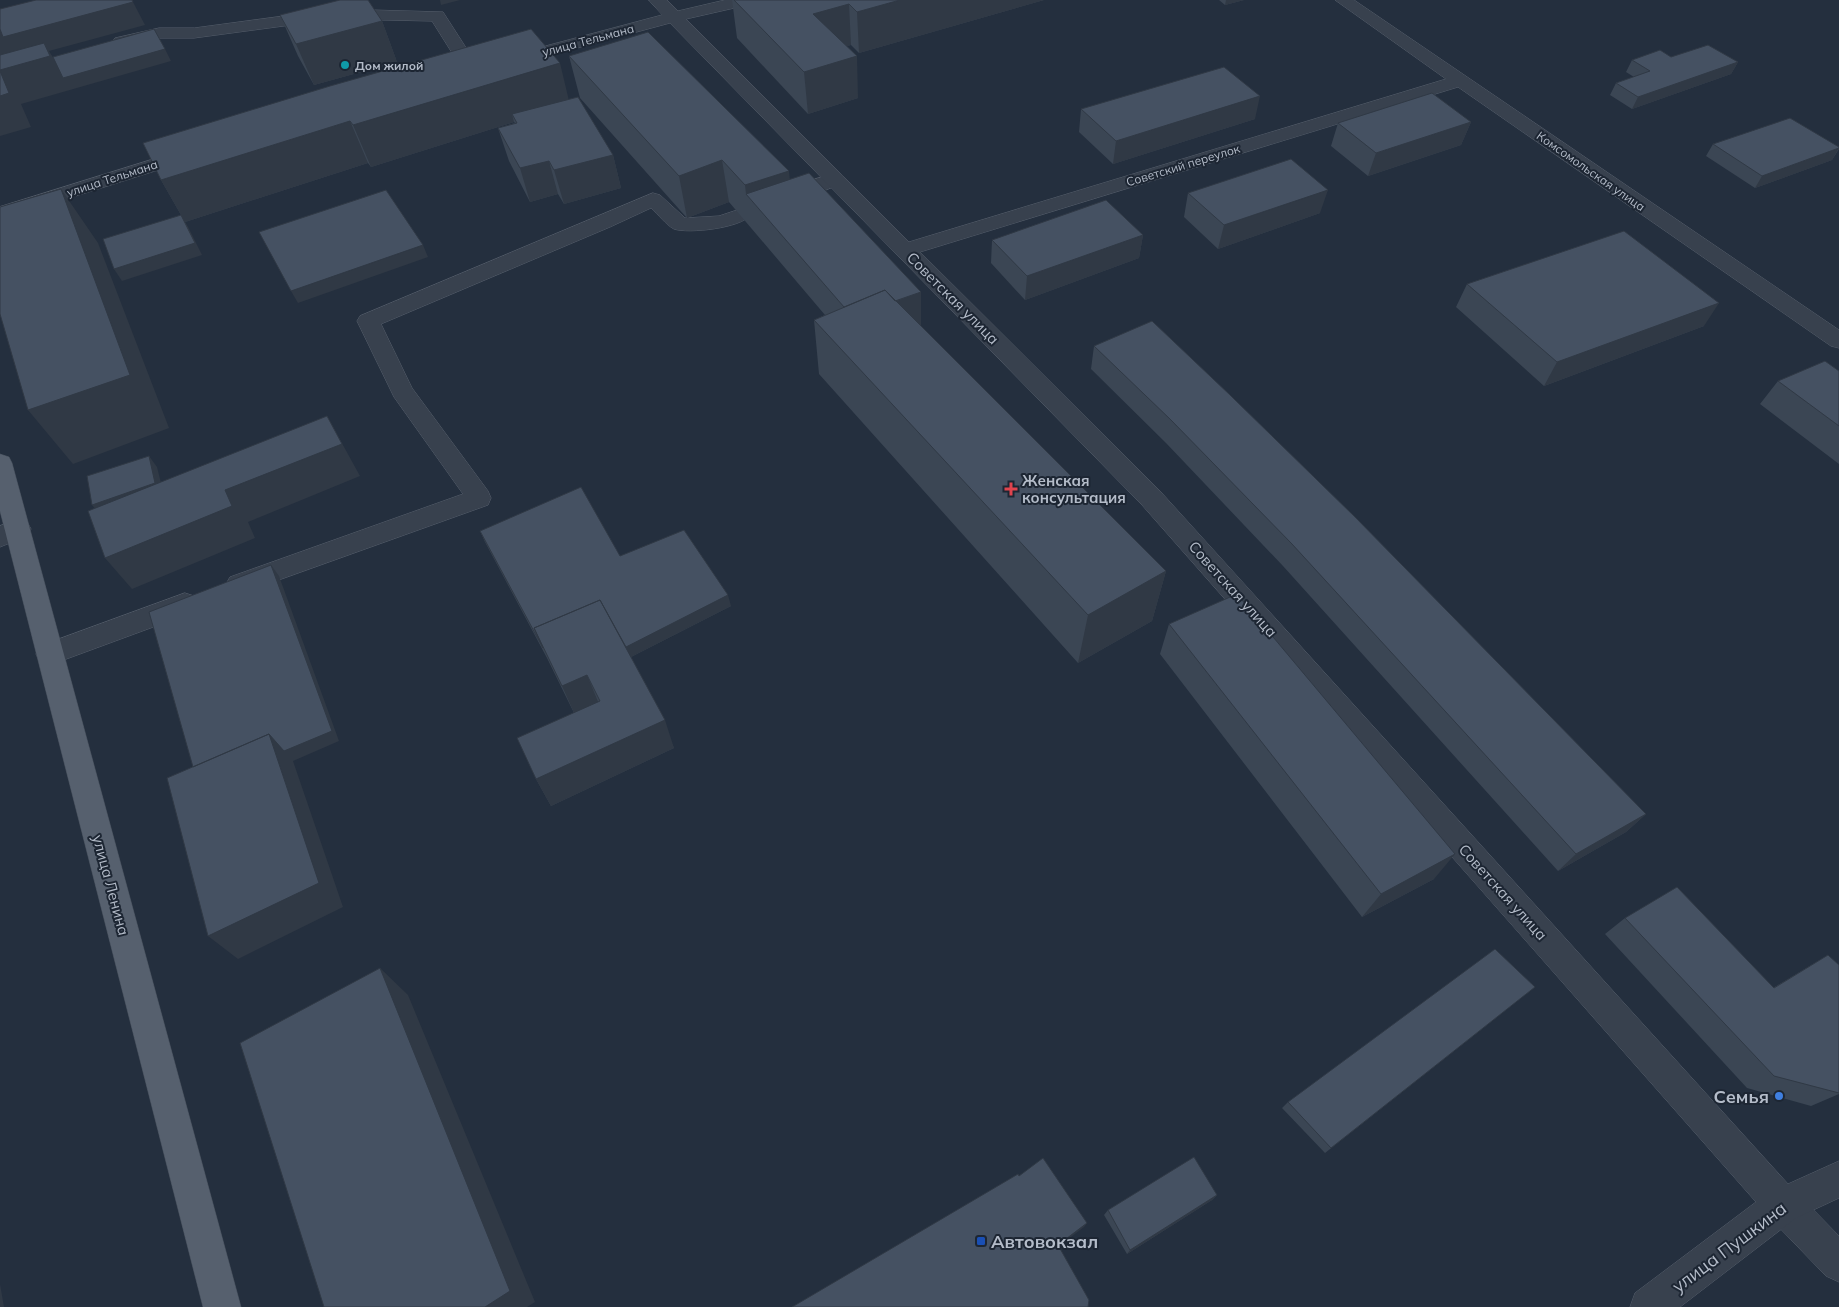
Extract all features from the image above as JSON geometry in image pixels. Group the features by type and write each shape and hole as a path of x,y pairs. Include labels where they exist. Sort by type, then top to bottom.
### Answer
{"main road":[{"name":"улица Ленина","path":"0,463 9,533 50,654 222,1307"}],"street":[{"name":"улица Тельмана","path":"452,76 495,64 665,8 746,0"},
{"name":"Комсомольская улица","path":"1343,0 1839,341"},
{"name":"Советская улица","path":"665,8 1152,498 1783,1205 1839,1263"},
{"path":"109,45 159,33 194,33 336,14 437,16 472,71"},
{"name":"Советский переулок","path":"905,250 1460,80"},
{"name":"улица Тельмана","path":"0,214 206,148"},
{"path":"777,196 808,189 835,179"},
{"path":"50,654 319,554 480,498 402,391 368,320 603,223 653,199 680,224 722,222 740,215"},
{"name":"улица Пушкина","path":"1649,1307 1783,1205 1839,1179"}],"building":[{"path":"36,0 132,0 133,2 3,37 0,29 0,9"},
{"path":"340,0 368,0 382,21 296,44 280,15"},
{"path":"734,0 900,0 857,12 849,4 813,14 857,56 804,72"},
{"path":"154,29 165,49 63,78 53,57"},
{"path":"531,29 560,63 353,125 350,121 161,180 143,143 330,86"},
{"path":"648,32 789,171 745,185 722,160 679,176 569,56"},
{"path":"44,43 50,56 0,70 0,55"},
{"path":"1708,45 1738,62 1638,97 1616,83 1650,71 1632,60 1660,50 1671,57"},
{"path":"1224,67 1260,96 1116,141 1081,109"},
{"path":"0,71 9,93 0,96"},
{"path":"1432,93 1471,122 1376,153 1338,123"},
{"path":"578,97 613,155 554,170 549,161 520,168 498,128 517,123 512,114"},
{"path":"1790,118 1839,148 1762,176 1713,144"},
{"path":"1291,159 1328,190 1224,225 1188,193"},
{"path":"809,173 921,292 895,301 885,290 844,307 746,194"},
{"path":"61,189 130,375 28,410 0,314 0,207"},
{"path":"386,190 423,245 291,291 259,232"},
{"path":"1106,200 1143,235 1027,276 992,240"},
{"path":"181,215 195,243 114,269 103,239"},
{"path":"1624,231 1719,303 1557,362 1467,284"},
{"path":"885,290 1166,571 1088,615 814,320"},
{"path":"1152,321 1355,517 1646,814 1576,854 1292,544 1171,420 1094,346"},
{"path":"1825,361 1839,371 1839,426 1778,381"},
{"path":"327,416 342,444 225,490 232,506 105,558 88,511"},
{"path":"149,456 155,483 92,505 87,476"},
{"path":"581,487 620,556 684,530 728,595 626,647 600,600 534,628 543,648 480,531"},
{"path":"271,565 332,731 284,751 269,734 193,767 149,612"},
{"path":"1237,594 1455,854 1381,894 1169,624"},
{"path":"600,600 665,720 536,779 517,738 600,701 587,675 562,686 534,628"},
{"path":"269,734 319,883 208,936 167,778"},
{"path":"1677,887 1774,988 1828,955 1839,965 1839,1093 1774,1076 1625,918"},
{"path":"1495,949 1535,987 1331,1148 1288,1102"},
{"path":"380,968 510,1291 485,1307 324,1307 240,1043"},
{"path":"1194,1157 1217,1195 1130,1250 1108,1210"},
{"name":"Автовокзал","path":"1043,1158 1087,1223 1058,1245 1089,1300 1088,1307 792,1307 1018,1174 1019,1176"}],"place":[{"name":"Дом жилой","path":"345,65"},
{"name":"Женская консультация","path":"1011,489"},
{"name":"Семья","path":"1779,1096"},
{"name":"Автовокзал","path":"981,1241"}]}
